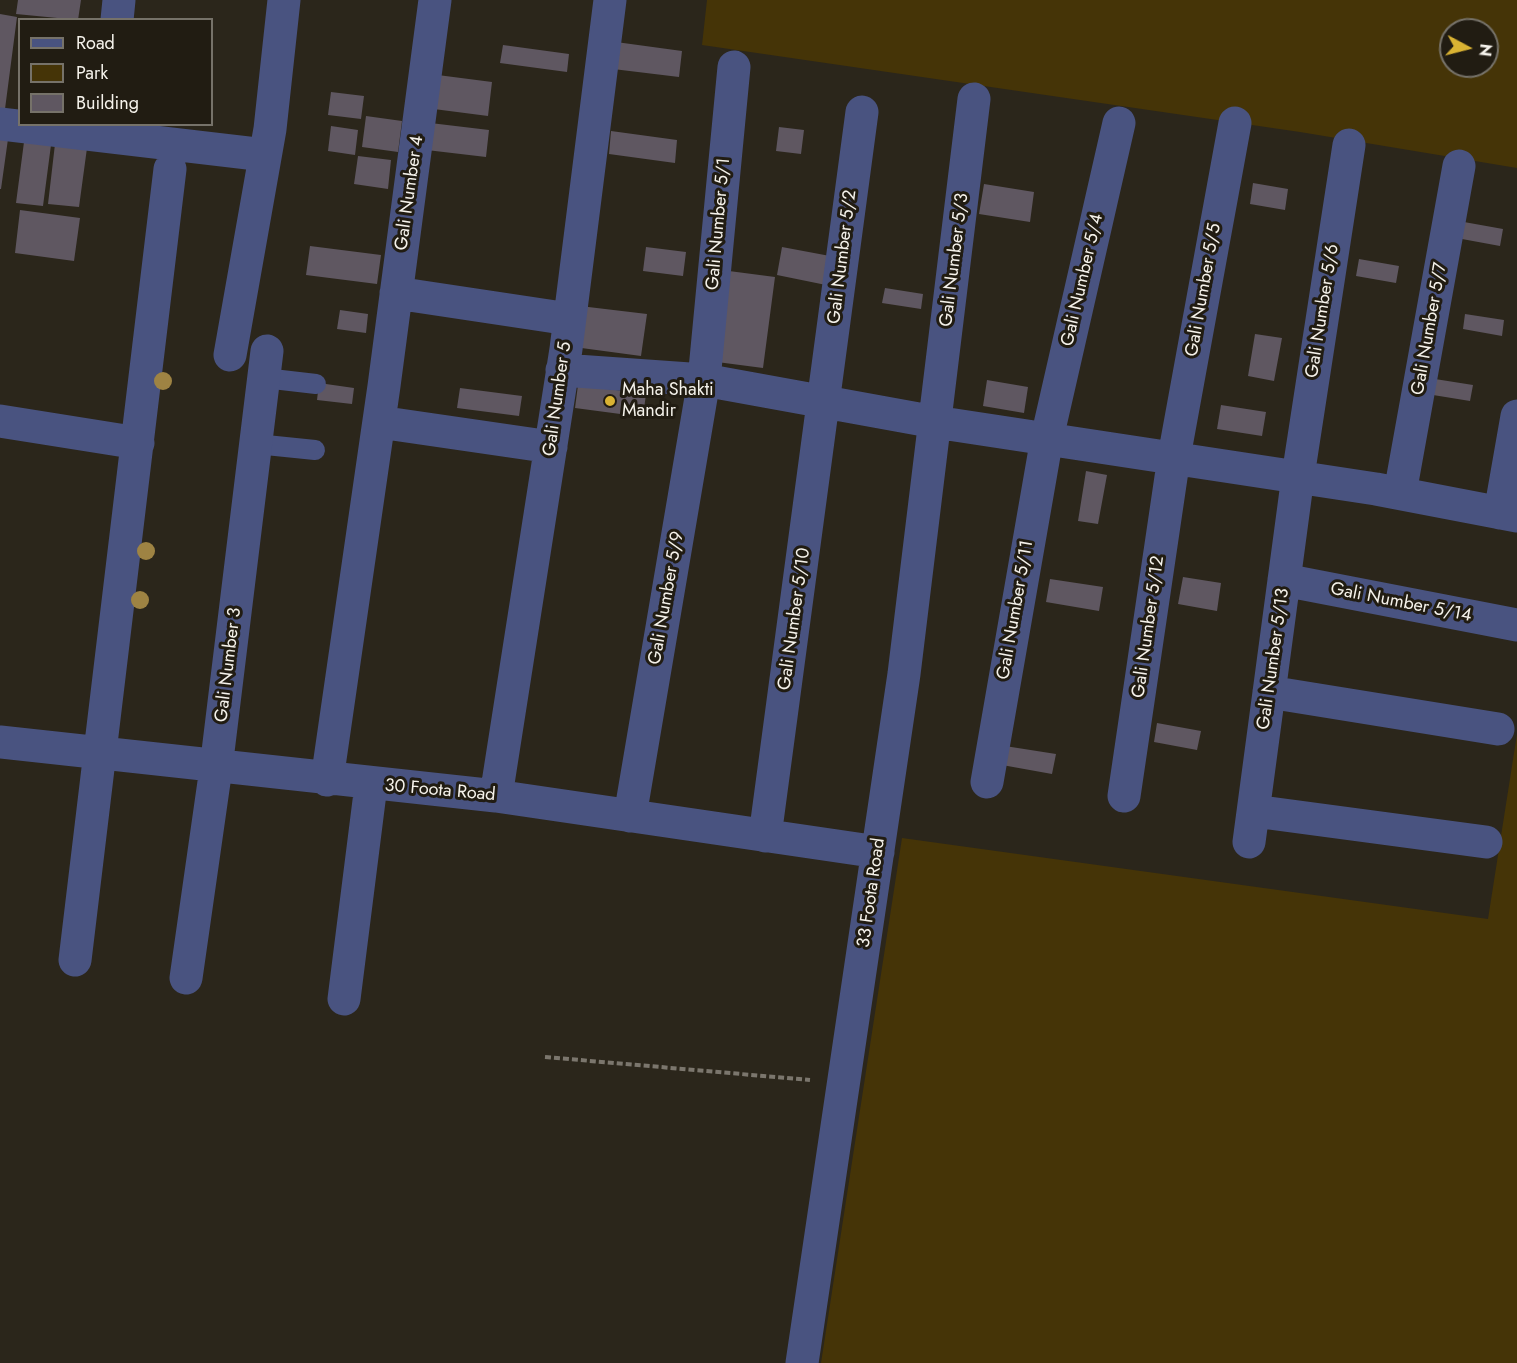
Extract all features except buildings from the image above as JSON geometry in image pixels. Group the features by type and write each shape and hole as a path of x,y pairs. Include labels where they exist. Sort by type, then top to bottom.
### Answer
{"street":[{"path":"117,18 119,0"},
{"path":"230,355 267,142 284,0"},
{"name":"Gali Number 4","path":"327,780 384,386 435,0"},
{"name":"Gali Number 5","path":"496,796 551,447 610,0"},
{"name":"Gali Number 5/1","path":"704,380 734,67"},
{"name":"Gali Number 5/3","path":"935,422 974,99"},
{"name":"Gali Number 5/2","path":"825,402 861,112"},
{"name":"Gali Number 5/4","path":"1047,438 1119,123"},
{"name":"Gali Number 5/5","path":"1174,457 1235,123"},
{"path":"0,124 18,125"},
{"path":"34,126 267,142"},
{"name":"Gali Number 5/6","path":"1298,476 1349,146"},
{"name":"Gali Number 5/7","path":"1400,493 1459,166"},
{"path":"75,960 170,169"},
{"path":"396,293 569,319"},
{"name":"Gali Number 3","path":"186,978 216,768 266,364"},
{"path":"562,370 704,380 935,422 1298,476 1508,514 1517,416"},
{"name":"Gali Number 5/9","path":"630,816 704,380"},
{"name":"Gali Number 5/10","path":"765,836 825,402"},
{"path":"0,421 138,443"},
{"path":"379,422 551,447"},
{"name":"33 Foota Road","path":"802,1363 904,674 935,422"},
{"name":"Gali Number 5/11","path":"987,782 1047,438"},
{"name":"Gali Number 5/12","path":"1124,796 1174,457"},
{"name":"Gali Number 5/13","path":"1298,476 1251,827 1486,842"},
{"name":"Gali Number 5/14","path":"1284,580 1517,625"},
{"path":"1269,693 1498,729"},
{"name":"30 Foota Road","path":"0,742 371,785 496,796 878,852"},
{"path":"344,999 371,785"}],"lane":[{"path":"266,364 316,384"},
{"path":"256,444 315,450"}],"path":[{"path":"545,1057 844,1083"}],"green space":[{"path":"707,0 1517,0 1517,168 1300,132 702,45"},
{"path":"1517,734 1517,1363 821,1363 902,838 1488,919"}],"place":[{"name":"Maha Shakti Mandir","path":"610,401"}]}
